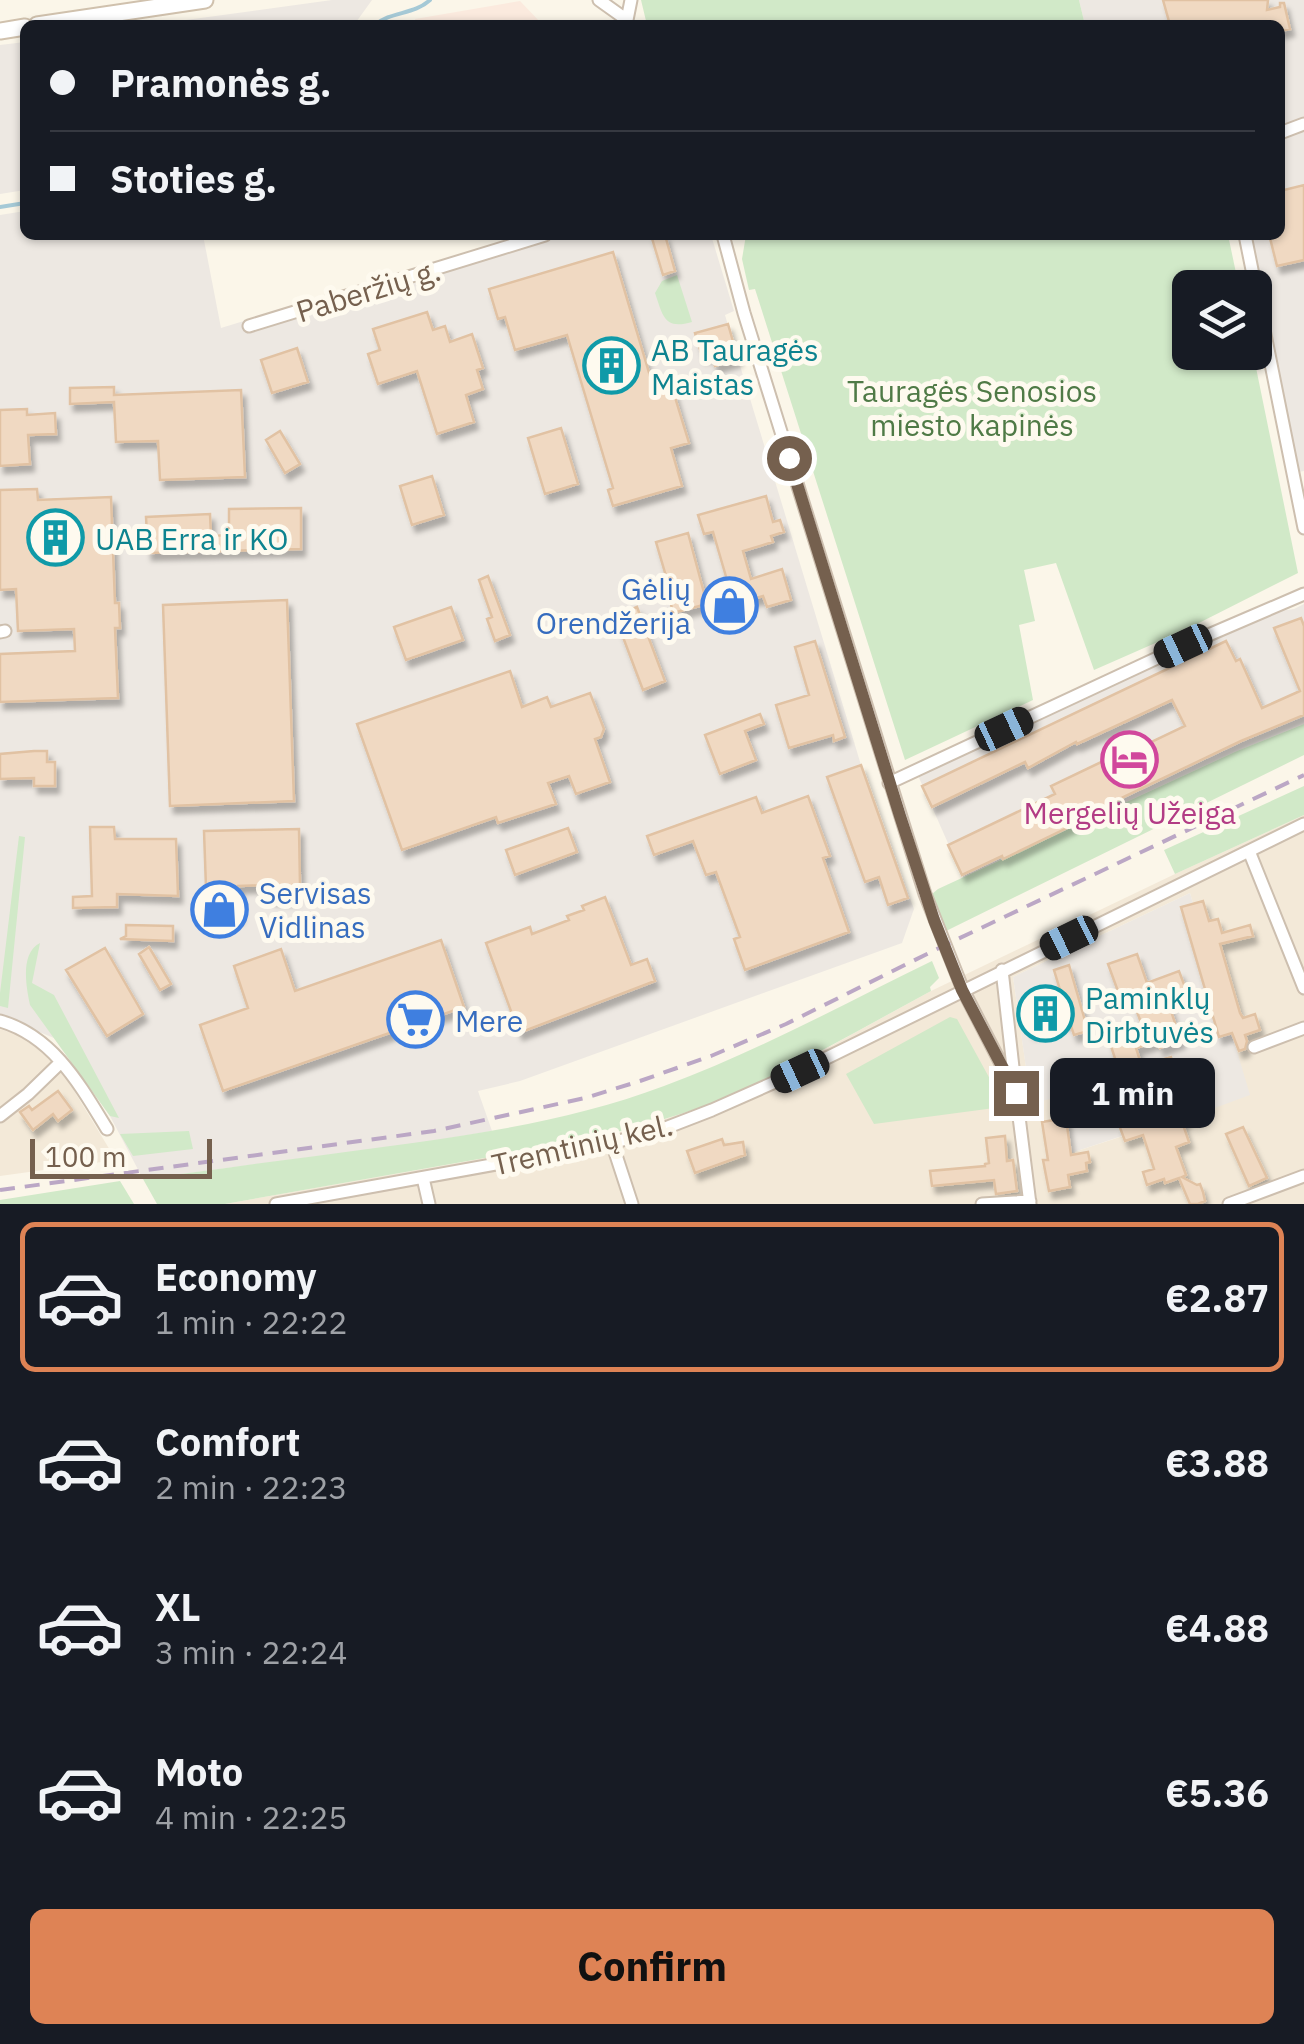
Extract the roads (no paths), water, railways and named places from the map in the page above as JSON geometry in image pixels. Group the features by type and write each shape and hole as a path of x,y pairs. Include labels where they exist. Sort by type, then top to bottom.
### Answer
{"main road":[{"path":"70,20 204,0"}],"street":[{"path":"600,0 625,20"},
{"name":"Paberžių g.","path":"249,326 529,240"},
{"path":"723,240 925,894 962,990 1016,1093"},
{"path":"1246,240 1304,528"},
{"path":"889,783 1304,594"},
{"name":"Tremtinių kel.","path":"276,1204 612,1143 668,1127 851,1046 1304,824"},
{"path":"1249,851 1304,988"},
{"path":"982,1204 1030,1202 1002,970"},
{"path":"0,1021 48,1046 107,1129"},
{"path":"984,1032 1000,1032 1010,1024"},
{"path":"1254,1048 1304,1028"},
{"path":"0,1116 62,1062"},
{"path":"612,1143 632,1204"},
{"path":"1229,1204 1304,1176"},
{"path":"423,1178 429,1204"}],"waterway":[{"path":"383,20 430,0"},
{"path":"0,207 20,204"}],"railway":[{"path":"0,1190 434,1131 585,1098 640,1081 786,1024 1304,775"}],"place":[{"name":"AB Tauragės Maistas","path":"612,366"},
{"name":"UAB Erra ir KO","path":"56,538"},
{"name":"Gėlių Orendžerija","path":"730,605"},
{"name":"Mergelių Užeiga","path":"1130,759"},
{"name":"Servisas Vidlinas","path":"220,909"},
{"name":"Paminklų Dirbtuvės","path":"1046,1014"},
{"name":"Mere","path":"416,1020"}],"park label":[{"name":"Tauragės Senosios miesto kapinės","path":"972,407"}]}
